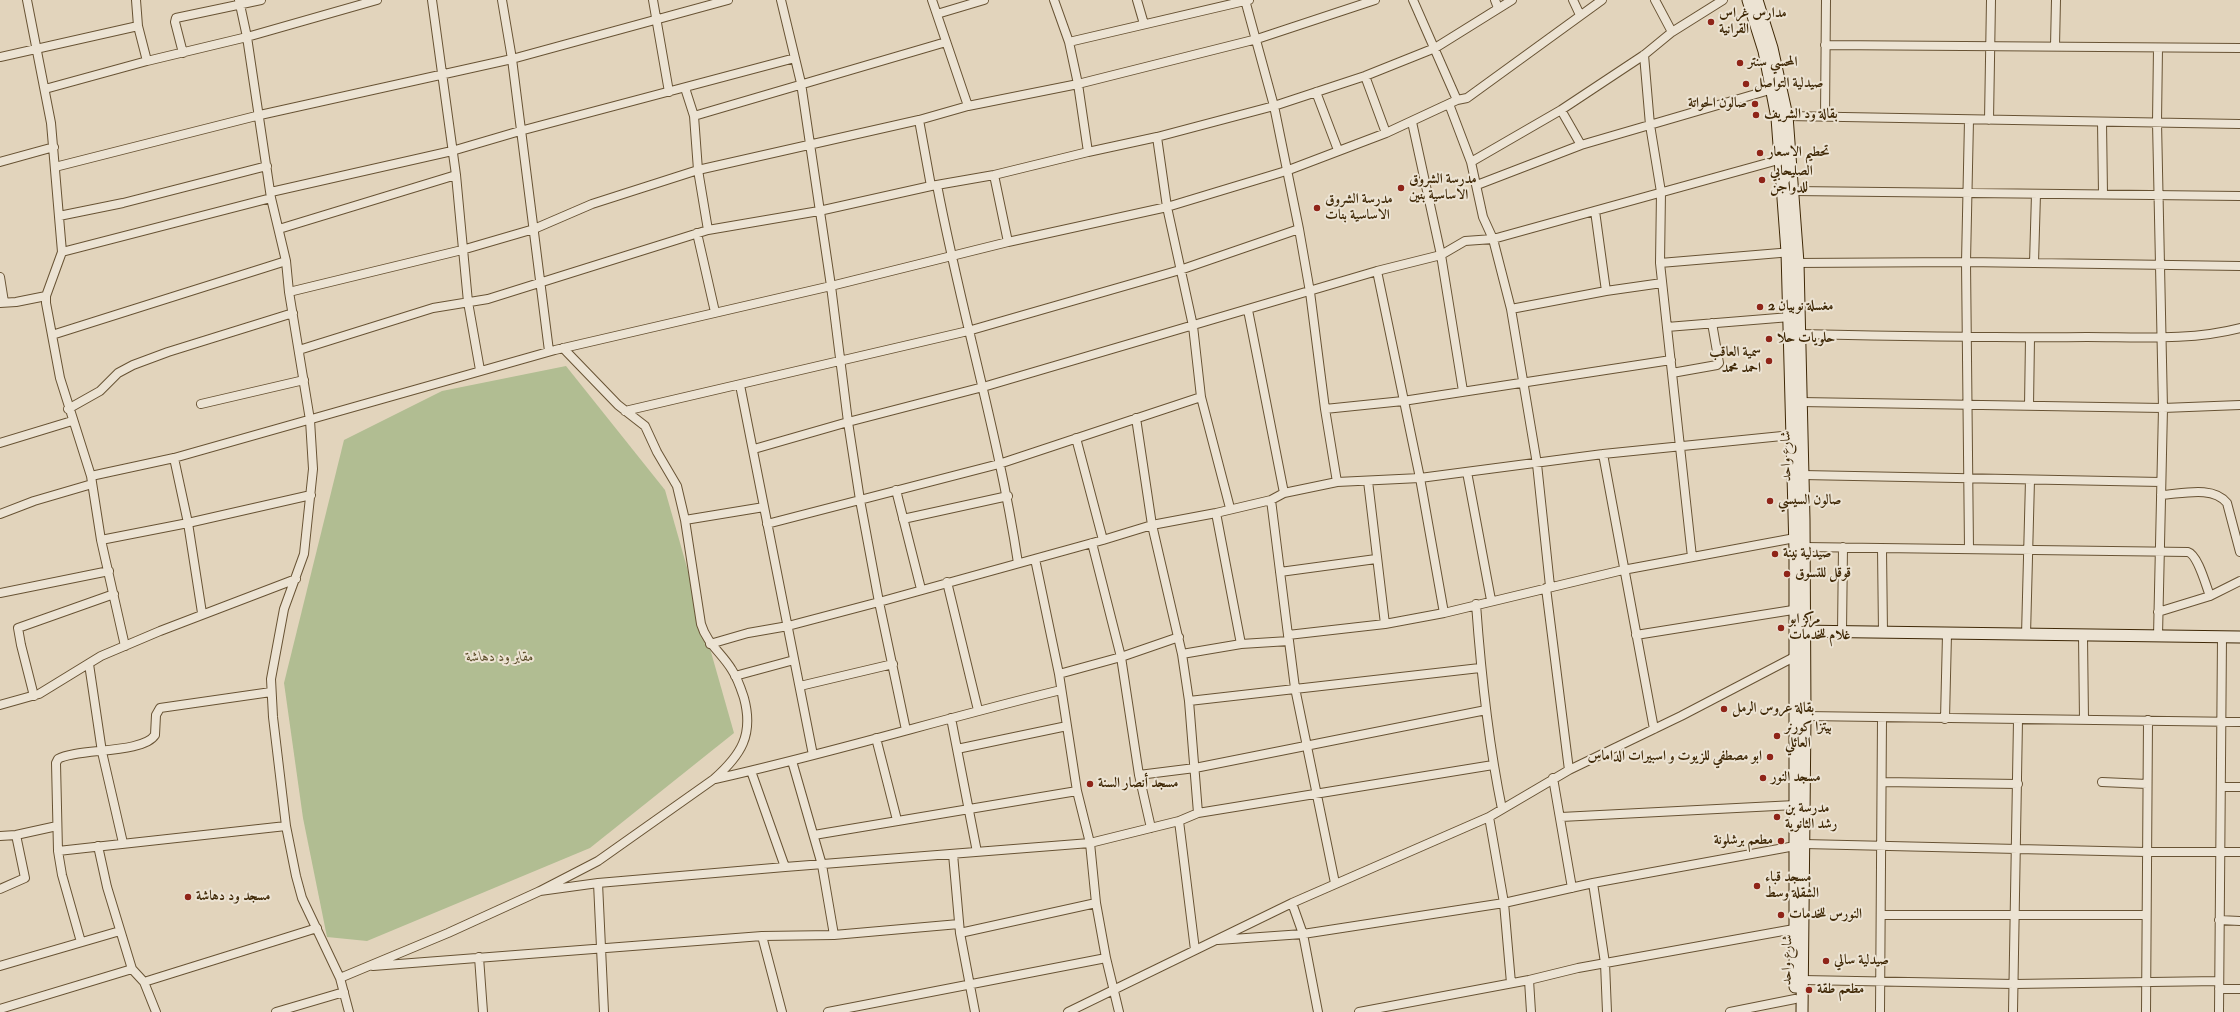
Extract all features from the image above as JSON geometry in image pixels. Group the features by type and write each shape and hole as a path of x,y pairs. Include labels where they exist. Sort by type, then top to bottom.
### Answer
{"street":[{"path":"27,0 38,47 54,147 62,252 46,296 52,335 68,409 91,480 101,540 125,646"},
{"path":"136,0 138,26 147,61"},
{"path":"183,53 175,22 176,18 240,2 261,0"},
{"path":"45,89 147,61 247,37 372,0"},
{"path":"432,0 456,175 468,302 480,370"},
{"path":"502,0 512,59 520,131 534,229 539,284 549,351"},
{"path":"653,0 669,92"},
{"path":"56,167 260,115 442,73 512,59 728,0"},
{"path":"781,0 801,83 842,362 848,422 860,500 879,602 906,730"},
{"path":"932,0 968,106"},
{"path":"937,14 984,0"},
{"path":"1054,0 1069,42 1078,84 1088,152"},
{"path":"1137,0 1144,24"},
{"path":"1069,42 1246,0 1274,106 1299,229 1310,292 1325,409 1337,482"},
{"path":"289,292 462,250 534,229 592,204 698,170 919,120 968,106 1078,84 1257,39 1375,0"},
{"path":"1413,0 1457,100"},
{"path":"1495,0 1498,8"},
{"path":"299,350 433,308 488,299 708,230 819,211 934,186 994,175 1157,137 1274,106 1365,76 1435,48 1512,0"},
{"path":"1573,0 1580,15"},
{"path":"0,514 91,480 310,420 549,351 831,286 1008,242 1167,207 1286,171 1386,133 1457,100 1467,98 1602,0"},
{"path":"1655,0 1672,32"},
{"path":"1472,162 1561,110 1644,55 1672,32 1723,0"},
{"name":"شارع واحد","path":"1748,0 1764,51 1773,90 1782,159 1799,334 1801,402 1792,435 1795,538 1800,609"},
{"name":"شارع واحد","path":"1757,0 1772,48 1787,116 1794,191 1790,317 1796,419 1803,475 1804,547 1800,609 1796,805 1799,845"},
{"path":"1825,116 1826,0"},
{"path":"1989,120 1989,45 1991,0"},
{"path":"2055,46 2056,0"},
{"path":"240,2 260,115 271,195 286,261 289,292 310,420 313,470 304,554 284,609 271,679 271,692 286,826 302,898 340,978 350,1012"},
{"path":"0,57 38,47 138,26"},
{"path":"694,116 801,83 946,42"},
{"path":"1825,44 2240,48"},
{"path":"2158,48 2157,122 2163,408 2162,482 2158,551 2158,636"},
{"path":"1644,55 1650,124 1661,192 1660,263 1692,557"},
{"path":"62,252 271,195 452,151 520,131 795,58"},
{"path":"1365,76 1386,133"},
{"path":"685,88 694,116 698,170 708,230"},
{"path":"1477,185 1581,145 1773,90"},
{"path":"1316,92 1338,150"},
{"path":"1448,104 1472,162 1483,217 1493,238 1511,309 1522,382 1537,464 1548,587 1569,770"},
{"path":"1561,110 1581,145"},
{"path":"1787,116 2240,124"},
{"path":"919,120 950,256 983,387 999,464 1008,496 1018,563"},
{"path":"1969,549 1966,262 1970,120"},
{"path":"1412,122 1441,255 1463,391"},
{"path":"2102,122 2104,194"},
{"path":"1157,137 1167,207 1193,326 1202,397 1230,508"},
{"path":"0,162 54,147"},
{"path":"754,449 848,422 983,387 1310,292 1377,271 1441,255 1465,241 1493,238 1782,159"},
{"path":"59,216 123,203 267,166"},
{"path":"279,229 456,175"},
{"path":"994,175 1008,242"},
{"path":"1794,191 2240,196"},
{"path":"2034,263 2036,194"},
{"path":"1595,211 1606,291"},
{"path":"625,411 842,362 968,331 1180,270 1299,229"},
{"path":"698,233 715,312"},
{"path":"1660,263 1792,258 2240,266"},
{"path":"52,335 286,261"},
{"path":"1377,271 1420,478 1444,613"},
{"path":"0,277 2,303 16,302 46,296"},
{"path":"1511,309 1606,291 1662,283"},
{"path":"1248,310 1284,493"},
{"path":"68,409 100,391 118,373 133,365 168,352 293,313"},
{"path":"1667,327 1790,317"},
{"path":"1672,373 1717,365 1719,362 1712,323"},
{"path":"1799,334 2030,338 2161,337 2210,334 2240,328"},
{"path":"2029,406 2030,338"},
{"path":"340,978 448,933 540,891 598,861 714,779 737,755 748,729 744,700 735,676 710,644 705,636 701,624 685,520 678,488 656,452 645,426 625,411 563,348"},
{"path":"1325,409 1403,401 1671,360"},
{"path":"201,404 304,380"},
{"path":"740,384 813,755"},
{"path":"767,524 999,464 1202,397"},
{"path":"1801,402 1967,406 2163,408 2240,405"},
{"path":"1136,418 1152,525 1182,654 1189,701 1198,813"},
{"path":"0,443 72,421"},
{"path":"710,644 748,632 788,626 879,602 1152,525 1216,513 1230,508 1271,500 1284,493 1337,482 1348,480 1368,481 1420,478 1537,464 1603,454 1792,435"},
{"path":"1076,438 1103,540"},
{"path":"1603,454 1623,570 1654,729"},
{"path":"174,458 188,523 202,613"},
{"path":"1467,472 1491,600"},
{"path":"1803,475 2162,482"},
{"path":"2026,635 2030,480"},
{"path":"1368,481 1376,559 1385,624"},
{"path":"896,490 921,589"},
{"path":"2161,495 2211,492 2222,497 2227,503 2240,552"},
{"path":"101,540 188,523 311,495"},
{"path":"903,519 1008,496"},
{"path":"1271,500 1295,688 1308,745 1335,883"},
{"path":"685,520 764,507"},
{"path":"1216,513 1241,644"},
{"path":"1182,654 1241,644 1385,624 1444,613 1491,600 1623,570 1795,538"},
{"path":"1092,543 1122,657 1139,775 1151,828"},
{"path":"1804,547 2188,552 2193,554 2210,596"},
{"path":"1842,632 1843,547"},
{"path":"1882,549 1883,633"},
{"path":"1035,558 1059,674 1077,791 1090,843 1096,903 1106,958 1119,1012"},
{"path":"1280,572 1376,559"},
{"path":"0,593 109,571"},
{"path":"0,705 34,696 125,646 202,613 296,579"},
{"path":"2158,612 2210,596 2240,581"},
{"path":"947,582 978,710"},
{"path":"34,696 20,645 18,628 114,594"},
{"path":"1476,604 1480,668 1493,765 1502,809"},
{"path":"1636,635 1800,609"},
{"path":"1800,631 2240,637"},
{"path":"1945,719 1947,634"},
{"path":"2083,636 2084,720"},
{"path":"1059,674 1122,657 1179,637"},
{"path":"2219,1012 2222,637"},
{"path":"1068,1012 1292,902 1489,817 1553,778 1654,729 1800,654"},
{"name":"شارع واحد","path":"1800,654 1805,716 1799,845 1803,980 1802,1012"},
{"path":"735,676 794,660"},
{"path":"90,664 102,752 123,843"},
{"path":"800,686 893,664"},
{"path":"1189,701 1480,668"},
{"path":"714,779 792,761 978,710 1061,690"},
{"path":"81,942 62,875 58,851 56,763 58,759 128,747 153,739 156,735 156,714 160,708 271,692"},
{"path":"1139,775 1195,768 1486,710"},
{"path":"1805,716 2240,722"},
{"path":"951,718 977,852"},
{"path":"1880,1012 1882,915 1882,718"},
{"path":"2012,1012 2017,849 2018,720"},
{"path":"2146,1012 2148,720"},
{"path":"957,749 1067,726"},
{"path":"876,738 897,820"},
{"path":"792,761 822,865 834,935"},
{"path":"540,891 598,883 1090,843 1179,821 1198,813 1493,765"},
{"path":"751,771 785,867"},
{"path":"1553,778 1561,817 1572,888"},
{"path":"1882,782 2018,784"},
{"path":"2102,782 2147,784"},
{"path":"2222,787 2240,787"},
{"path":"814,834 1077,791"},
{"path":"1561,817 1796,805"},
{"path":"1489,817 1504,903 1511,983"},
{"path":"1179,821 1196,950"},
{"path":"0,836 16,835 57,826"},
{"path":"58,851 286,826"},
{"path":"0,889 25,878 16,835"},
{"path":"1213,940 1303,934 1504,903 1593,883 1799,845 2146,852 2240,852"},
{"path":"98,846 107,887 132,969 144,982 156,1012"},
{"path":"953,854 960,933 975,1012"},
{"path":"598,883 604,1012"},
{"path":"1593,883 1604,963 1607,1012"},
{"path":"1292,902 1303,934 1318,1012"},
{"name":"شارع واحد","path":"1795,1012 1794,929 1800,902"},
{"path":"960,933 1096,903"},
{"path":"1882,915 2146,915"},
{"path":"2219,920 2240,921"},
{"path":"365,967 762,936 834,935 959,924"},
{"path":"144,982 317,928"},
{"path":"1359,1012 1529,980 1604,963 1794,929"},
{"path":"0,966 120,931"},
{"path":"762,936 782,1012"},
{"path":"478,957 483,1012"},
{"path":"828,1012 969,986 1106,958"},
{"path":"0,1009 132,969"},
{"path":"1529,980 1531,1012"},
{"path":"1803,980 2014,984 2146,981 2219,985 2240,989"},
{"path":"276,1012 344,992"},
{"path":"1730,1012 1795,999"}],"green space":[{"name":"مقابر ود دهاشة","path":"566,366 665,490 734,733 590,848 367,941 327,937 303,818 284,683 344,440 442,391"}],"place":[{"name":"مدارس غراس القرانية","path":"1711,22"},
{"name":"المحسي سنتر","path":"1740,63"},
{"name":"صيدلية التواصل","path":"1746,84"},
{"name":"صالون الحواتة","path":"1755,104"},
{"name":"بقالة ود الشريف","path":"1756,115"},
{"name":"تحطيم الاسعار","path":"1760,153"},
{"name":"الصليحابي للدواجن","path":"1762,180"},
{"name":"مدرسة الشروق الاساسية بنين","path":"1401,188"},
{"name":"مدرسة الشروق الاساسية بنات","path":"1317,208"},
{"name":"مغسلة نوبيان 2","path":"1760,307"},
{"name":"حلويات حلا","path":"1769,339"},
{"name":"سمية العاقب احمد محمد","path":"1769,361"},
{"name":"صالون السيسي","path":"1770,501"},
{"name":"صيدلية نينة","path":"1775,554"},
{"name":"قوقل للتسوق","path":"1787,574"},
{"name":"مركز ابو غلام للخدمات","path":"1781,628"},
{"name":"بقالة عروس الرمل","path":"1724,709"},
{"name":"بيتزا كورنر العائلي","path":"1777,736"},
{"name":"ابو مصطفي للزيوت و اسبيرات الداماس","path":"1770,757"},
{"name":"مسجد النور","path":"1763,778"},
{"name":"مسجد أنصار السنة","path":"1090,784"},
{"name":"مدرسة بن رشد الثانوية","path":"1777,817"},
{"name":"مطعم برشلونة","path":"1781,841"},
{"name":"مسجد قباء الشقلة وسط","path":"1757,886"},
{"name":"مسجد ود دهاشة","path":"188,897"},
{"name":"النورس للخدمات","path":"1781,915"},
{"name":"صيدلية سالي","path":"1826,961"},
{"name":"مطعم طقة","path":"1809,990"}]}
